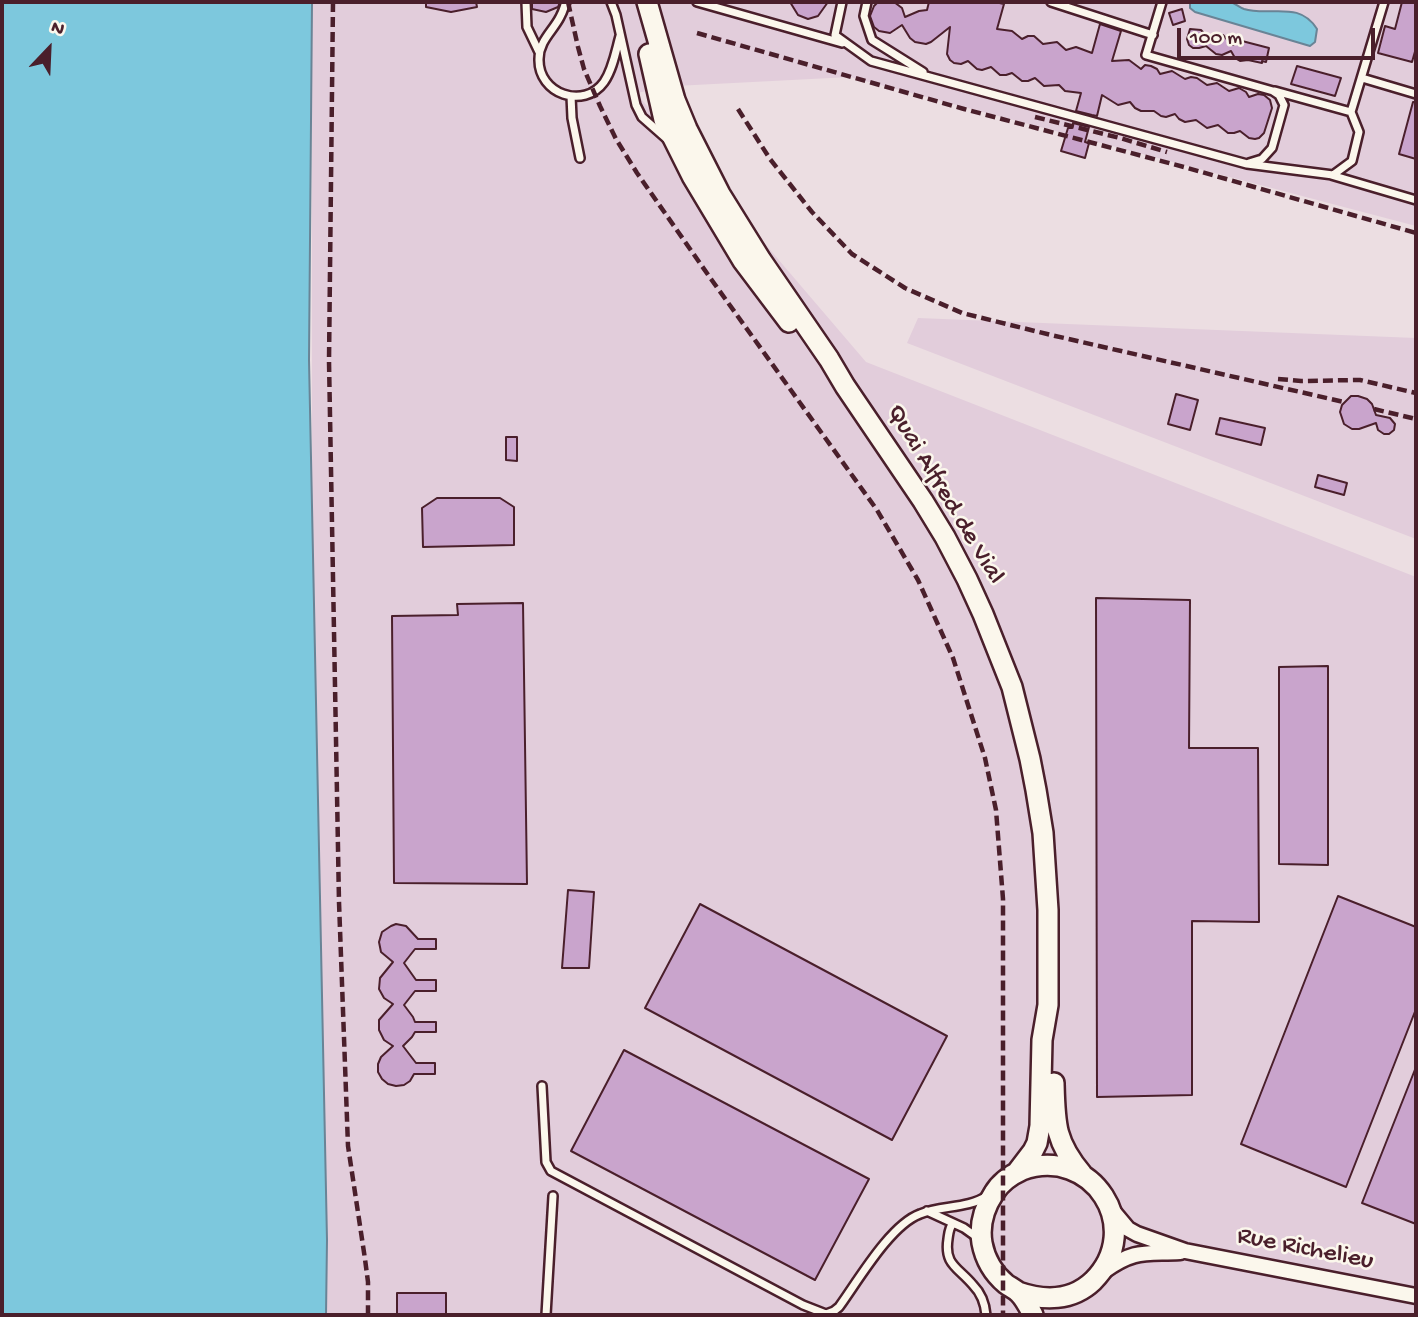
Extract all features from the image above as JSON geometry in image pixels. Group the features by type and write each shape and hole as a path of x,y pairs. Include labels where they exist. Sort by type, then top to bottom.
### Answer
{"main road":[{"name":"Quai Alfred de Vial","path":"638,2 664,120 676,146 743,261 823,365 845,386"},
{"name":"Quai Alfred de Vial","path":"650,8 676,100 687,129 720,194 945,537 983,614 1012,687 1030,759 1042,832 1048,910 1048,1005 1053,1040 1054,1113 1057,1132 1066,1153 1082,1175"},
{"name":"Quai Alfred de Vial","path":"1017,1172 1033,1151 1039,1135 1042,1040 1048,1005"},
{"path":"1050,1165 1067,1168 1082,1175 1099,1189 1111,1209 1114,1243 1109,1259 1100,1274 1076,1292 1047,1298 1018,1292 1004,1283 986,1256 981,1241 981,1222 986,1205 996,1189 1017,1172 1033,1167 1050,1165"},
{"path":"1018,1292 1032,1315"},
{"path":"1060,1315 1076,1292"}],"street":[{"name":"Rue Richelieu","path":"1111,1209 1128,1229 1185,1251 1416,1296"},
{"name":"Rue Richelieu","path":"1100,1274 1127,1257 1140,1253 1185,1251"}],"lane":[{"path":"526,2 527,27 540,52"},
{"path":"566,2 560,19 541,46 538,59 540,71 553,90 571,96 588,94 604,83 620,36"},
{"path":"611,2 636,105 650,126 676,146"},
{"path":"696,2 849,46"},
{"path":"842,2 835,35 871,61 1247,164 1331,175 1416,200"},
{"path":"867,2 864,16 872,40 933,78"},
{"path":"1051,2 1153,35"},
{"path":"1162,2 1146,55 1352,112"},
{"path":"1331,175 1352,162 1359,132 1352,112 1384,2"},
{"path":"1362,78 1416,94"},
{"path":"1247,164 1262,159 1272,148 1284,105 1279,95 1273,91"},
{"path":"571,96 572,118 580,158"},
{"path":"542,1086 546,1162 551,1171 826,1314 839,1307 896,1231 917,1214 981,1199 996,1189"},
{"path":"546,1315 554,1196"},
{"path":"927,1211 964,1227 981,1241"},
{"path":"953,1223 949,1228 946,1252 953,1265 974,1286 983,1300 986,1315"}],"shaded area":[{"path":"312,2 1416,2 1416,226 850,77 675,86 636,93 866,362 1416,577 1416,1315 326,1315 327,1240 312,494"},
{"path":"918,318 1416,338 1416,539 907,343"}],"water":[{"path":"1225,1 1254,11 1293,12 1310,20 1317,29 1315,42 1310,46 1195,12 1190,8 1190,2"},
{"path":"2,2 312,2 309,360 327,1240 326,1315 2,1315"}],"building":[{"path":"426,2 476,2 477,7 451,12 426,7"},
{"path":"532,2 560,2 558,7 546,12 532,9"},
{"path":"790,2 828,2 818,16 808,19 798,15"},
{"path":"878,2 894,2 902,8 905,17 927,10 929,2 1004,4 997,29 1012,31 1022,39 1034,36 1043,44 1057,42 1066,50 1076,47 1092,53 1100,24 1121,31 1112,61 1129,60 1141,69 1145,65 1151,66 1160,74 1172,71 1185,79 1197,78 1207,85 1217,83 1229,91 1239,88 1249,97 1264,95 1270,100 1272,108 1264,133 1255,139 1240,131 1228,133 1218,125 1207,128 1196,120 1185,122 1175,114 1166,117 1154,111 1141,111 1130,102 1118,105 1102,95 1097,116 1076,111 1081,93 1065,91 1059,85 1044,86 1035,78 1022,81 1012,73 1000,75 991,67 977,69 968,61 954,63 947,54 950,27 926,44 915,42 902,25 890,33 879,31 874,27 870,16"},
{"path":"1402,2 1416,2 1416,48 1412,62 1378,53 1385,26 1395,29"},
{"path":"1182,9 1185,21 1173,25 1169,13"},
{"path":"1190,29 1201,30 1209,39 1223,35 1232,45 1242,41 1269,48 1266,62 1240,61 1231,51 1222,55 1216,54 1206,46 1193,48 1187,39"},
{"path":"1297,66 1341,78 1335,96 1291,84"},
{"path":"1413,102 1416,102 1416,159 1399,154"},
{"path":"1073,123 1089,127 1085,158 1061,151 1068,128 1072,128"},
{"path":"1176,394 1198,400 1190,430 1168,424"},
{"path":"1351,396 1367,399 1376,415 1390,418 1395,424 1394,430 1384,434 1378,430 1376,423 1359,429 1352,429 1344,424 1340,412 1342,405"},
{"path":"1220,418 1265,428 1261,445 1216,434"},
{"path":"506,437 517,437 517,461 506,460"},
{"path":"1318,475 1347,483 1344,495 1315,487"},
{"path":"437,498 500,498 514,507 514,545 423,547 422,508"},
{"path":"1096,598 1190,600 1189,748 1258,748 1259,922 1192,921 1192,1095 1097,1097"},
{"path":"523,603 527,884 394,883 392,616 458,615 457,604"},
{"path":"1328,666 1328,865 1279,864 1279,667"},
{"path":"568,890 594,892 589,968 562,968"},
{"path":"1338,896 1416,927 1416,1009 1346,1187 1241,1144"},
{"path":"700,904 947,1036 892,1140 645,1008"},
{"path":"396,924 406,926 418,939 436,939 436,949 415,949 404,963 416,980 436,980 436,991 415,991 404,1005 415,1022 436,1022 436,1032 415,1032 403,1046 416,1063 435,1063 435,1074 414,1074 404,1085 396,1086 382,1079 378,1064 381,1057 393,1046 384,1040 379,1030 379,1020 393,1004 384,998 379,989 380,978 393,962 381,952 379,942 382,932"},
{"path":"624,1050 869,1179 815,1280 571,1151"},
{"path":"1416,1067 1416,1224 1362,1203"},
{"path":"397,1293 446,1293 446,1315 397,1315"}],"railway":[{"path":"333,2 329,361 339,902 348,1146 368,1282 368,1315"},
{"path":"568,2 584,69 616,139 711,279 877,510 918,580 953,658 985,758 996,810 1003,899 1003,1315"},
{"path":"697,33 1416,233"},
{"path":"738,109 770,159 812,212 852,254 905,288 962,313 1344,402"},
{"path":"1035,117 1167,152"},
{"path":"1278,379 1360,380 1416,393"},
{"path":"1374,409 1416,419"}]}
